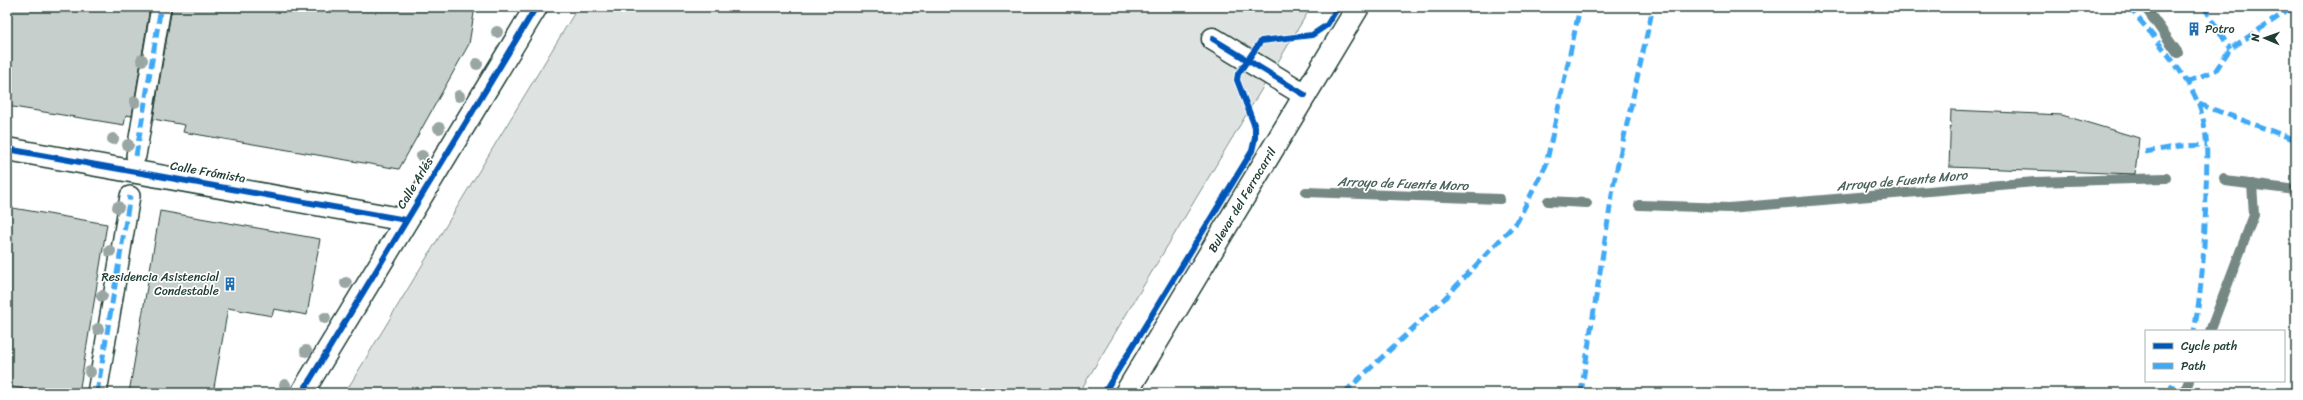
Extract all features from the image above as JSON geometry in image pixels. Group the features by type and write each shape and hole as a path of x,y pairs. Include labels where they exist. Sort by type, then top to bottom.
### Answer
{"street":[{"path":"136,156 161,7"},
{"name":"Calle Arlés","path":"302,393 536,7"},
{"name":"Bulevar del Ferrocarril","path":"1126,393 1358,7"},
{"path":"1212,39 1306,94"},
{"name":"Calle Frómista","path":"7,149 406,220"},
{"path":"97,393 130,196"}],"shaded area":[{"path":"578,7 1311,7 1079,393 345,393"}],"building":[{"path":"7,7 150,7 132,116 126,115 124,125 7,106"},
{"path":"172,7 475,7 469,44 399,169 183,132 185,125 153,119"},
{"path":"1951,110 2062,115 2139,138 2135,174 1949,167"},
{"path":"7,207 107,224 79,393 47,393 7,386"},
{"name":"Residencia Asistencial Condestable","path":"160,211 320,239 307,315 274,309 272,316 228,308 213,393 129,393"}],"waterway":[{"path":"2145,7 2178,53"},
{"name":"Arroyo de Fuente Moro","path":"1639,205 1729,208 2035,182 2166,178"},
{"name":"Arroyo de Fuente Moro","path":"2224,178 2225,181 2296,190"},
{"path":"2210,330 2254,215 2252,184"},
{"name":"Arroyo de Fuente Moro","path":"1306,192 1500,199"},
{"name":"Arroyo de Fuente Moro","path":"1548,201 1587,203"},
{"path":"2184,393 2189,382"}],"marked path":[{"path":"136,156 161,7"},
{"path":"1344,393 1443,300 1517,222 1546,165 1580,7"},
{"path":"1581,393 1614,182 1653,7"},
{"path":"2129,7 2167,53 2185,78 2202,113 2206,134 2207,157 2206,208 2200,296 2194,330"},
{"path":"2204,7 2230,49"},
{"path":"2187,82 2216,70 2230,49 2293,7"},
{"path":"2199,104 2296,140"},
{"path":"2145,152 2180,146 2207,145"},
{"path":"97,393 130,196"},
{"path":"2169,393 2174,382"}],"cycle path":[{"path":"302,393 536,7"},
{"path":"1104,393 1252,151 1255,138 1255,127 1237,80 1238,74 1261,41 1312,35 1327,25 1338,7"},
{"path":"1213,39 1305,95"},
{"path":"7,149 406,220"}],"place":[{"name":"Potro","path":"2194,29"},
{"name":"Residencia Asistencial Condestable","path":"230,284"}]}
